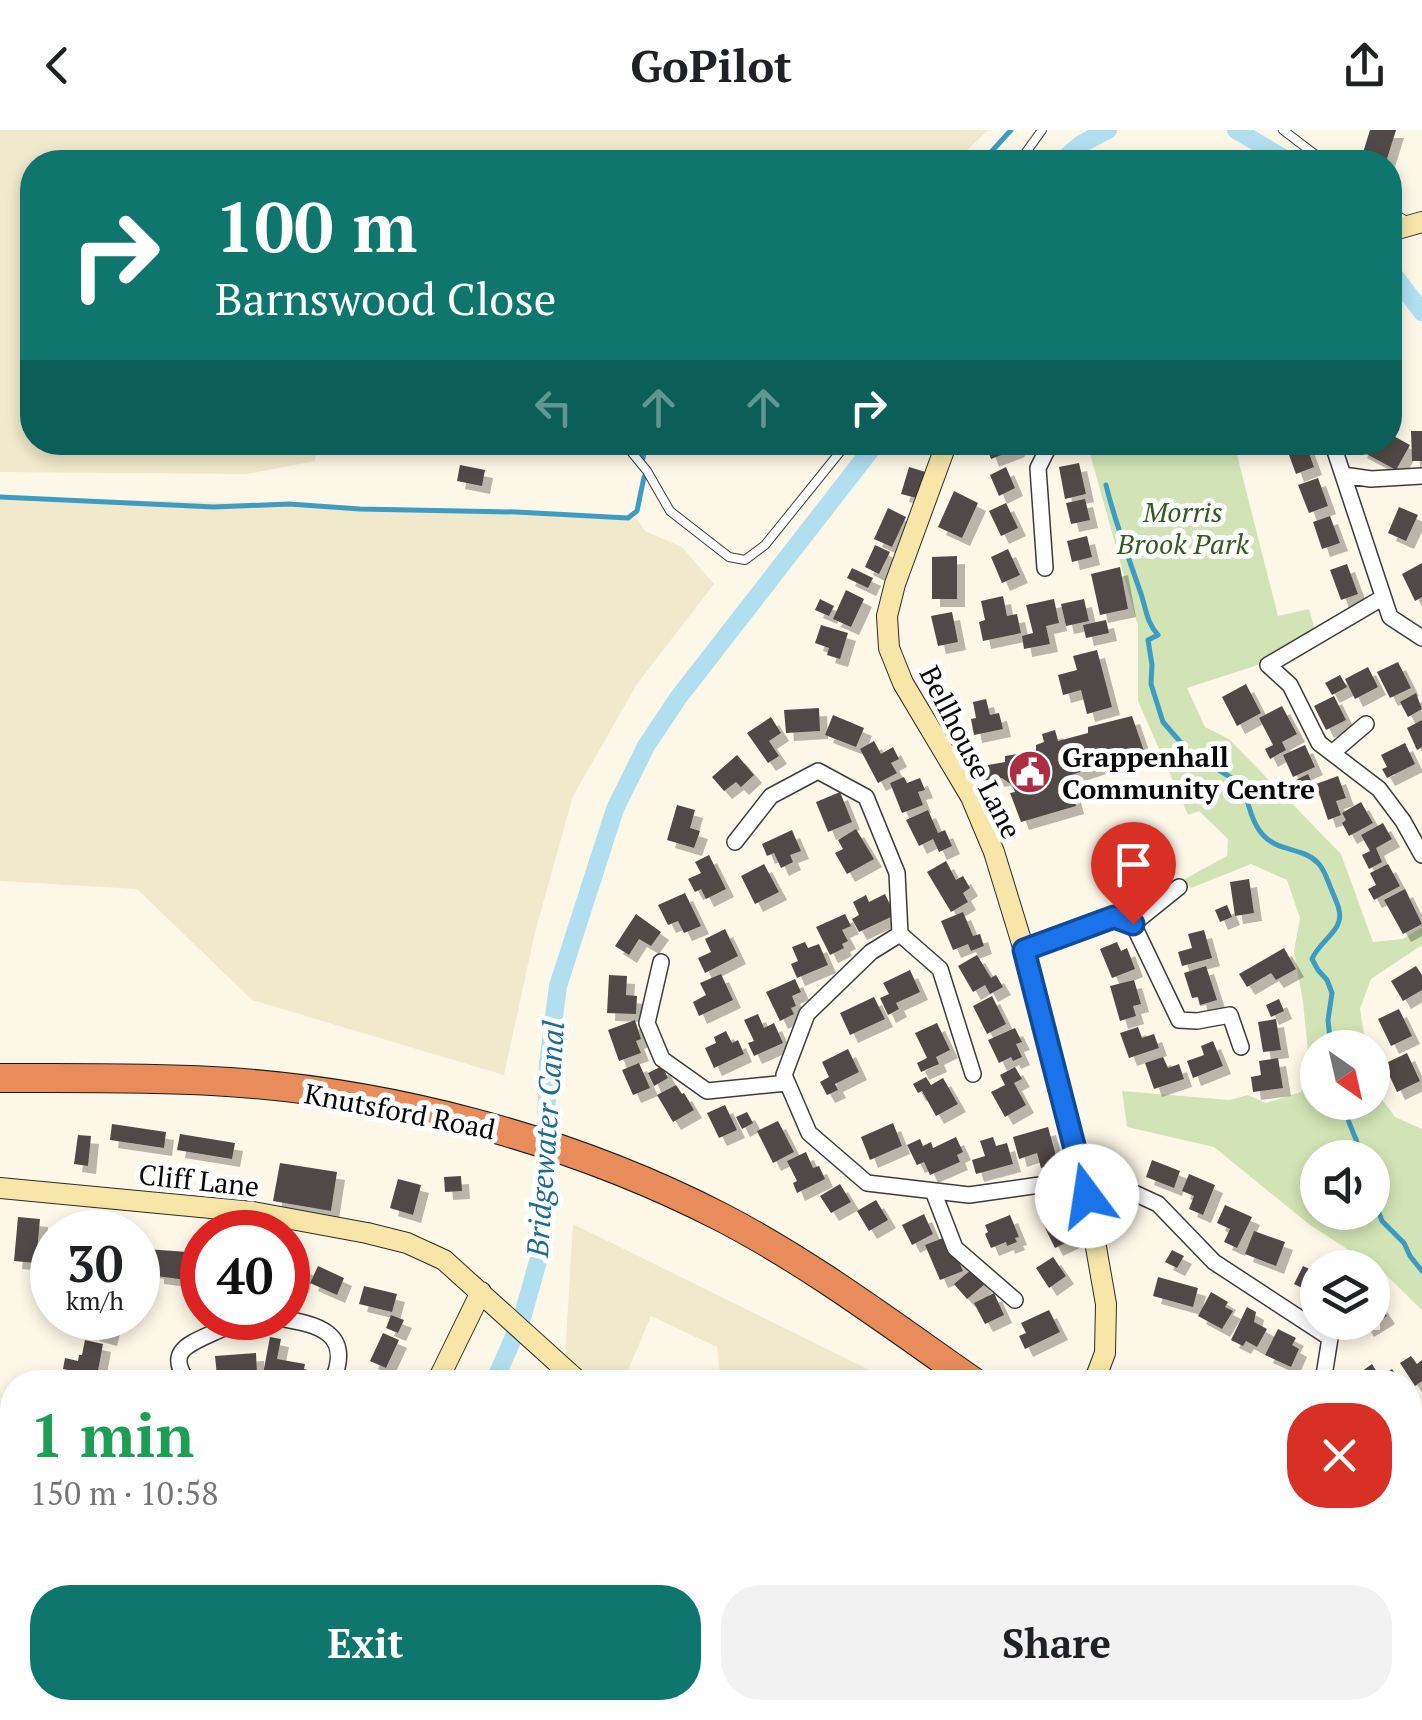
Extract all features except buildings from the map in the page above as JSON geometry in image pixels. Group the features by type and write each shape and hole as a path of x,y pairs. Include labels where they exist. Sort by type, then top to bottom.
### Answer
{"highway":[{"name":"Knutsford Road","path":"0,1078 215,1080 442,1115 517,1135 582,1157 724,1218 871,1310 957,1370"}],"street":[{"name":"Bellhouse Lane","path":"942,455 895,584 887,616 889,648 903,683 971,797 994,852 1024,950 1085,1188 1106,1304 1106,1352 1099,1370"},
{"path":"1044,455 1038,468 1045,568"},
{"path":"1336,455 1390,616 1422,638"},
{"path":"1343,475 1371,479 1422,476"},
{"path":"1382,598 1268,665 1290,685 1319,743 1379,788 1422,855"},
{"path":"1332,753 1366,724"},
{"path":"735,842 771,796 818,771 866,796 897,873 900,934 940,968 972,1074"},
{"path":"1133,924 1180,887"},
{"path":"1024,950 1114,917 1133,924 1179,1020 1230,1015 1241,1047"},
{"path":"900,934 871,952 807,1014 784,1075 809,1133 866,1183 968,1194 1085,1188 1132,1192 1158,1204 1214,1262 1330,1338 1325,1370"},
{"path":"661,962 648,1022 662,1059 707,1091 787,1084"},
{"name":"Cliff Lane","path":"0,1188 180,1212"},
{"path":"934,1190 955,1248 1015,1300"},
{"name":"Cliff Lane","path":"310,1230 407,1243 444,1260 566,1370"},
{"path":"443,1370 481,1292"},
{"path":"310,1323 328,1332 334,1341 337,1370"},
{"path":"181,1370 180,1354 199,1340"}],"lane":[{"path":"1283,130 1309,150"},
{"path":"638,455 670,511 729,558 744,560 764,545 837,455"}],"shaded area":[{"path":"0,130 988,130 967,150 20,150 20,455 316,455 315,461 247,474 0,472"},
{"path":"0,497 636,518 645,531 682,547 714,584 637,684 573,796 535,932 504,1075 252,1000 137,889 0,881"},
{"path":"573,1224 870,1370 720,1370 717,1347 651,1316 628,1370 582,1370 565,1356"}],"green space":[{"name":"Morris Brook Park","path":"1090,455 1237,455 1278,616 1309,609 1315,630 1264,663 1187,688 1205,727 1229,739 1341,854 1373,942 1403,939 1422,927 1422,945 1371,979 1360,1009 1363,1030 1306,1030 1294,951 1300,918 1287,880 1251,864 1191,888 1183,880 1227,856 1228,839 1199,811 1188,815 1138,701 1138,626"},
{"name":"Morris Brook Park","path":"1122,1091 1229,1100 1248,1095 1266,1103 1300,1092 1300,1120 1390,1120 1390,1110 1395,1117 1422,1129 1422,1310 1390,1279 1390,1250 1349,1250 1318,1230 1390,1230 1390,1140 1300,1140 1300,1217 1214,1147 1127,1127"}],"waterway":[{"path":"993,150 1011,130"},
{"name":"Bridgewater Canal","path":"1074,150 1108,130"},
{"name":"Bridgewater Canal","path":"1236,130 1270,150"},
{"name":"Bridgewater Canal","path":"1402,286 1422,312"},
{"name":"Bridgewater Canal","path":"499,1370 522,1318 542,1247 548,1064 558,986 615,809 646,746 678,698 867,455"},
{"path":"0,497 628,518 637,511 644,477"},
{"path":"1106,485 1149,620 1158,635 1148,640 1151,684 1163,722 1190,753 1242,784 1263,835 1318,863 1336,901 1340,913 1337,926 1312,959 1332,993 1329,1030"},
{"path":"1349,1120 1356,1140"},
{"path":"1390,1229 1422,1271"}],"place":[{"name":"Grappenhall Community Centre","path":"1030,772"}],"route":[{"path":"1087,1196 1024,950 1114,917 1133,924"}]}
